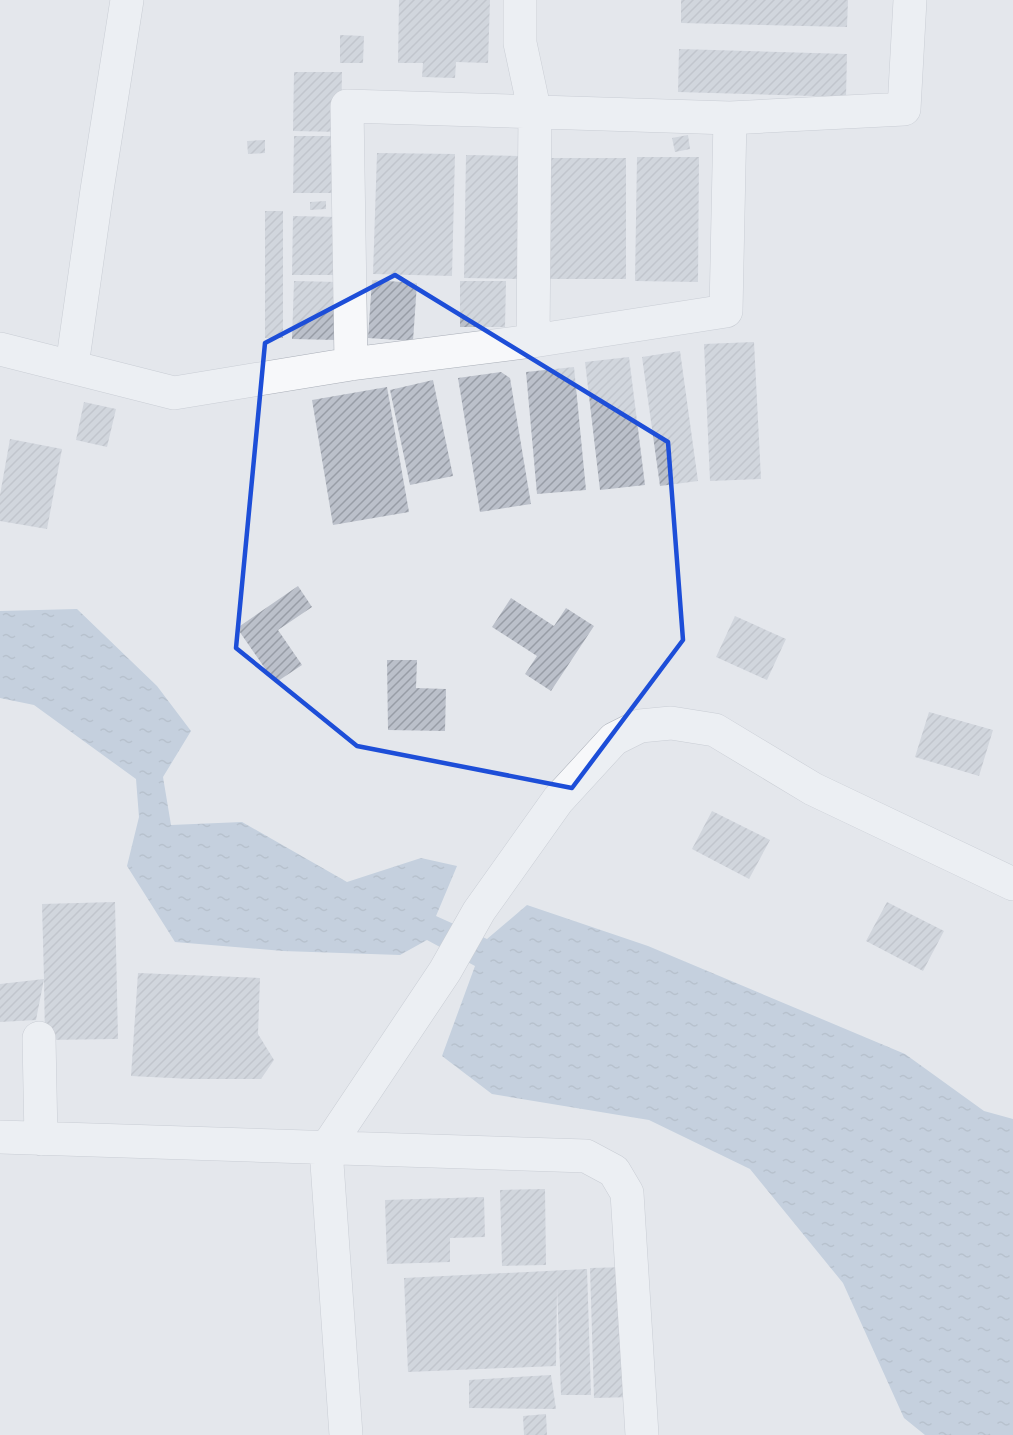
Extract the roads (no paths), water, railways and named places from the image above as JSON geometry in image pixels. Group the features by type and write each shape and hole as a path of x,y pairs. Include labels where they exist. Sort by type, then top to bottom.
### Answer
{"street":[{"path":"72,366 127,0"},
{"path":"520,0 520,43 535,113 533,341"},
{"path":"351,364 347,106 730,118 904,109 910,0"},
{"path":"0,349 174,393 351,364 533,341 726,311 730,118"},
{"path":"346,1435 326,1149 445,971 479,911 558,800 614,739 640,726 671,723 714,730 813,789 1013,885"},
{"path":"39,1038 41,1139"},
{"path":"0,1137 586,1156 614,1171 627,1193 642,1435"}],"water":[{"path":"77,609 157,686 191,731 163,777 171,825 242,822 347,882 421,858 457,866 436,916 487,939 527,905 648,946 905,1054 984,1111 1013,1119 1013,1435 925,1435 904,1418 843,1283 750,1169 649,1120 492,1094 442,1056 475,966 427,940 400,955 283,951 175,942 127,866 139,817 136,779 34,705 0,698 0,611"}]}
